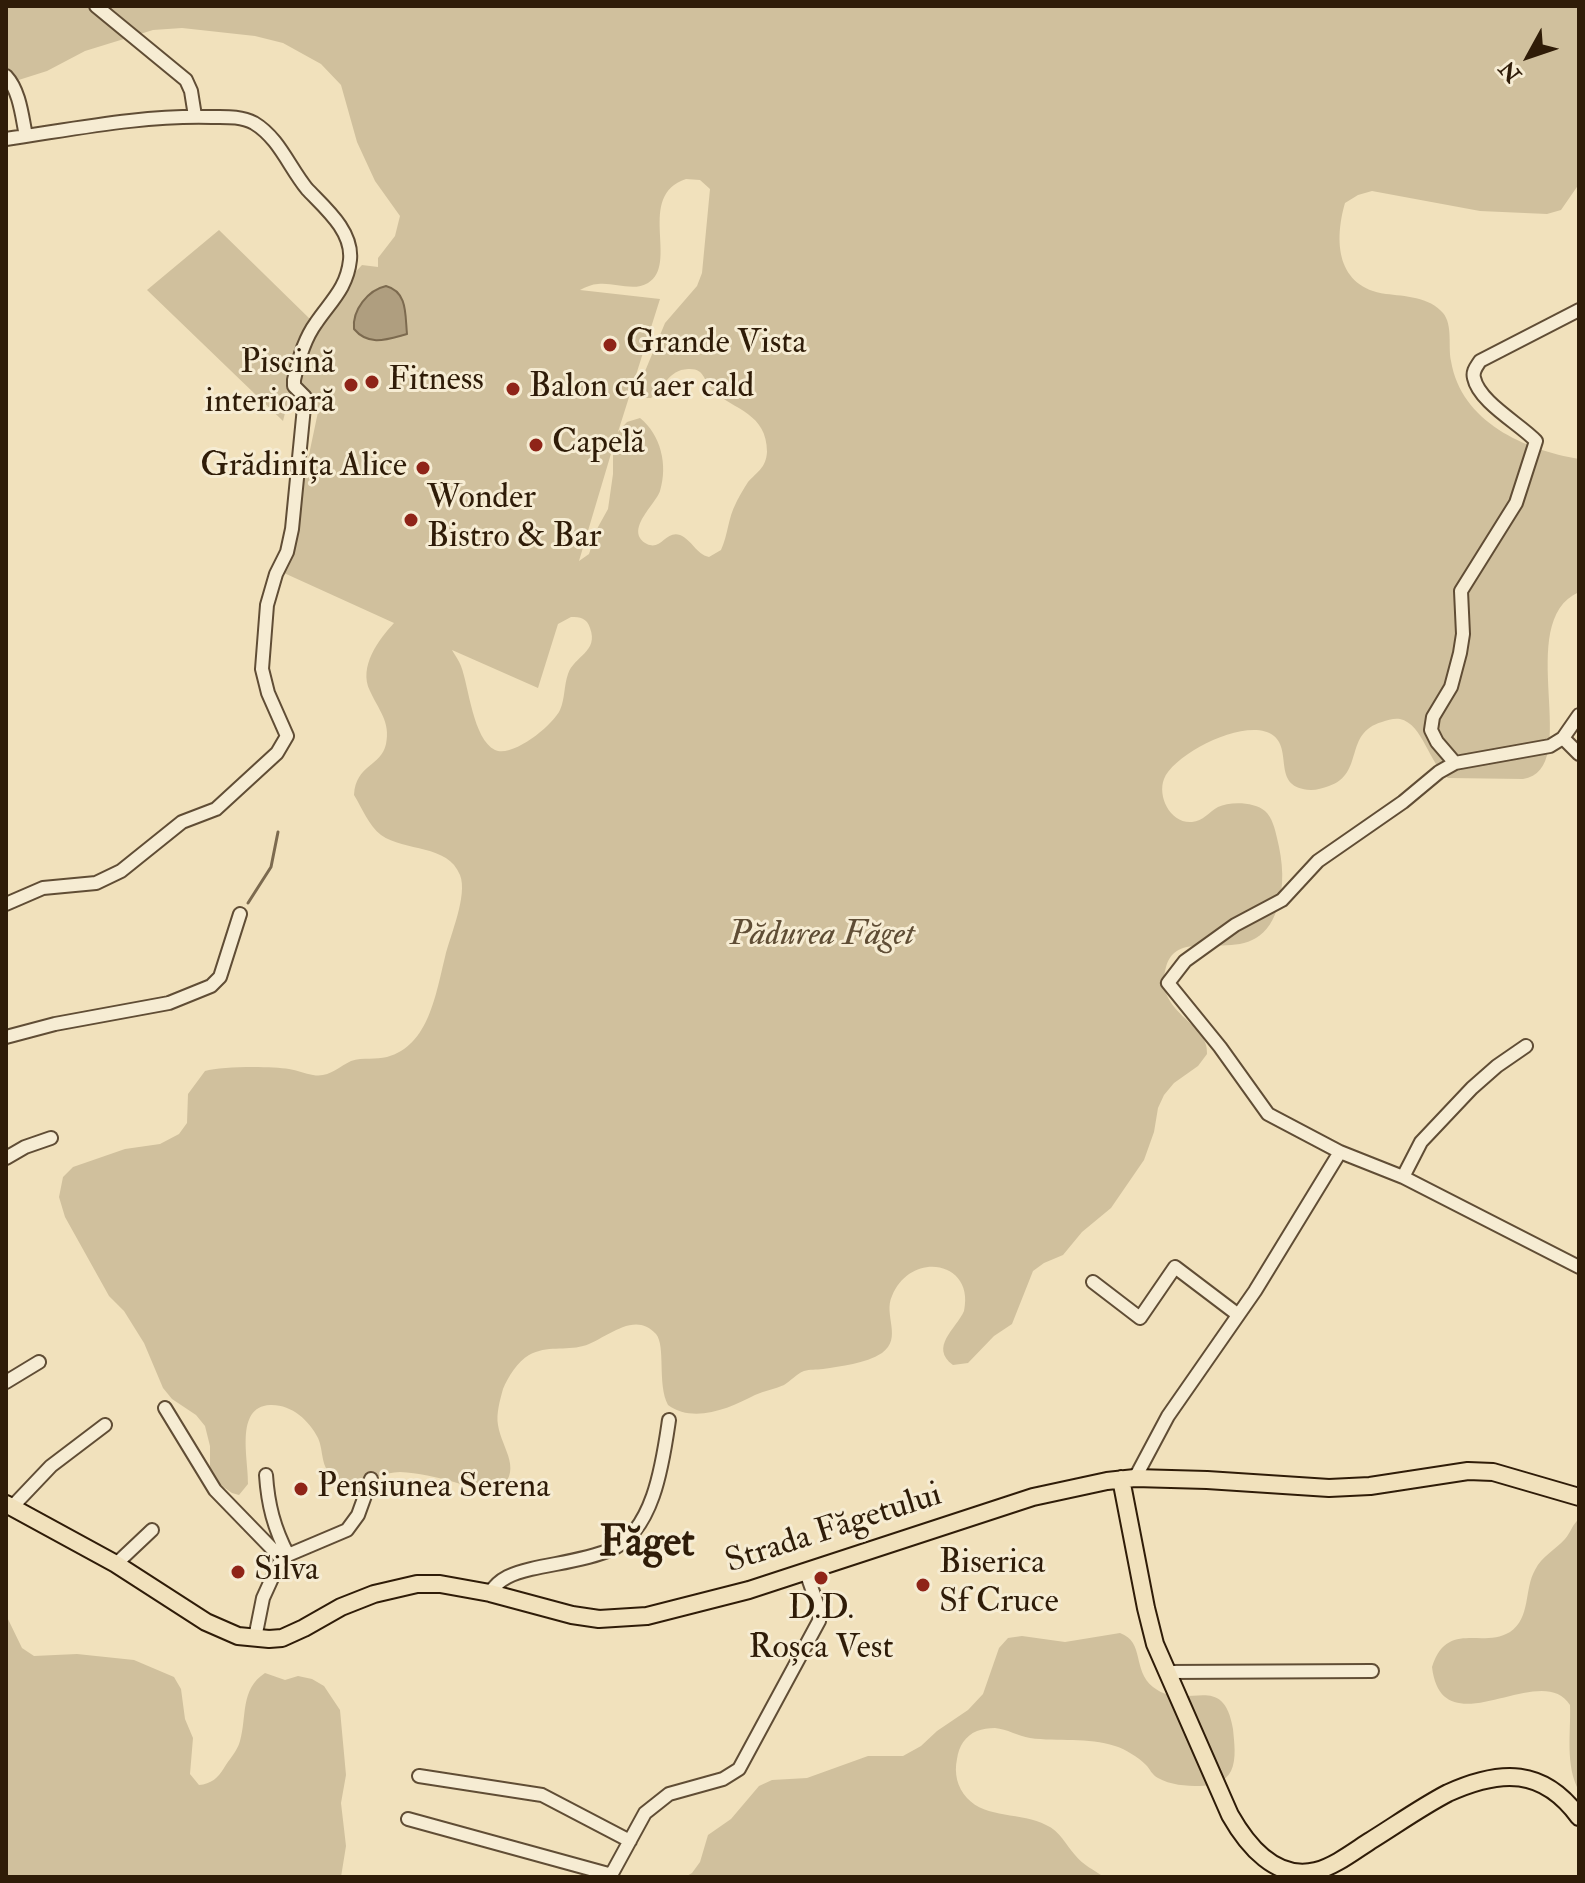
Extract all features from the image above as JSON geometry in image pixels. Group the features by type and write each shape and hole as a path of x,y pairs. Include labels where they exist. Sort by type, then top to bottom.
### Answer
{"main road":[{"name":"Strada Făgetului","path":"9,1506 116,1564 206,1622 238,1636 282,1638 341,1607 374,1594 417,1584 440,1584 490,1593 584,1617 626,1619 677,1610 806,1572 1059,1489 1128,1479 1207,1480 1329,1488 1370,1486 1455,1472 1493,1472 1579,1497"},
{"path":"1128,1479 1150,1626 1167,1672 1238,1831 1259,1854 1285,1869 1308,1872 1326,1867 1440,1797 1497,1777 1525,1777 1544,1783 1562,1797 1579,1817"}],"street":[{"path":"96,6 186,80 195,116"},
{"path":"6,76 19,104 26,136"},
{"path":"6,139 143,118 241,118 266,133 279,147 299,179 341,228 350,252 345,283 313,327 294,380 294,386 305,397 292,529 287,552 276,574 267,605 262,669 268,693 287,736 277,753 216,809 182,822 121,871 96,883 43,888 6,904"},
{"path":"1455,763 1431,730 1433,717 1451,687 1460,653 1463,634 1461,591 1516,503 1536,441 1482,394 1474,379 1474,370 1480,361 1579,310"},
{"path":"1579,715 1563,738 1550,746 1455,763 1439,772 1403,802 1318,861 1282,900 1235,925 1185,961 1168,983 1220,1047 1268,1114 1340,1152 1403,1177 1579,1267"},
{"path":"1563,738 1579,754"},
{"path":"6,1037 55,1024 169,1003 211,986 220,977 240,914"},
{"path":"1403,1177 1421,1142 1497,1066 1526,1046"},
{"path":"6,1158 51,1138"},
{"path":"1128,1479 1255,1291 1340,1152"},
{"path":"1093,1282 1140,1318 1175,1267 1237,1314"},
{"path":"6,1382 39,1362"},
{"path":"165,1408 215,1490 285,1558"},
{"path":"490,1593 496,1584 518,1572 596,1554 624,1542 638,1527 659,1481 669,1420"},
{"path":"9,1506 51,1466 105,1425"},
{"path":"266,1475 268,1507 285,1558"},
{"path":"255,1638 263,1598 285,1558 347,1530 358,1515 371,1479"},
{"path":"116,1564 152,1530"},
{"path":"408,1819 611,1876 645,1813 669,1794 723,1779 739,1769 819,1621 820,1612 806,1572"},
{"path":"1167,1672 1372,1671"},
{"path":"419,1776 542,1795 630,1841"}],"green space":[{"name":"Pădurea Făget","path":"6,6 1579,6 1579,184 1561,210 1547,214 1480,211 1372,191 1345,203 1340,232 1343,260 1357,282 1369,290 1424,300 1443,313 1448,323 1451,361 1457,382 1482,416 1498,430 1517,440 1579,459 1579,592 1560,608 1550,633 1550,724 1548,750 1540,770 1523,779 1448,778 1441,772 1415,728 1398,719 1370,727 1362,735 1347,772 1340,780 1318,789 1299,788 1291,783 1279,743 1274,736 1263,731 1248,730 1213,740 1182,758 1171,769 1164,779 1162,794 1168,808 1178,819 1196,821 1218,807 1236,803 1261,808 1267,814 1275,831 1282,865 1277,909 1266,929 1252,940 1236,945 1186,947 1174,954 1166,967 1164,983 1167,996 1200,1034 1206,1043 1207,1054 1198,1066 1174,1083 1164,1095 1144,1160 1111,1208 1082,1232 1063,1255 1033,1271 1012,1324 994,1336 968,1363 953,1365 943,1352 946,1338 964,1311 965,1294 960,1281 951,1272 926,1267 901,1281 892,1296 891,1340 882,1353 853,1364 804,1371 784,1385 712,1412 689,1413 668,1405 663,1387 659,1340 647,1327 638,1324 620,1328 583,1346 542,1350 529,1355 521,1361 503,1389 498,1425 510,1468 505,1484 496,1492 480,1491 441,1478 400,1472 358,1481 334,1477 326,1469 318,1438 310,1425 292,1410 270,1405 259,1408 247,1425 248,1484 239,1495 232,1493 215,1481 210,1467 210,1446 205,1426 163,1388 144,1343 124,1311 109,1296 65,1217 59,1197 63,1177 73,1167 125,1149 160,1144 179,1134 187,1123 188,1094 205,1071 271,1067 319,1076 351,1061 383,1058 401,1051 413,1042 434,1002 457,916 462,883 454,865 446,858 381,835 369,822 354,795 359,777 379,757 386,744 387,729 370,691 367,672 372,654 394,623 284,573 318,412 287,405 283,421 147,290 219,230 311,320 362,265 378,267 378,258 395,236 400,216 375,181 357,142 341,85 321,64 283,43 255,36 182,28 153,30 85,51 47,71 6,84","holes":["686,179 700,180 710,189 702,273 697,286 665,323 636,393 641,398 651,398 676,373 694,369 704,376 713,391 755,421 766,439 767,452 763,466 748,482 736,503 721,550 709,557 680,535 671,535 656,545 647,544 641,539 638,532 640,525 660,491 663,471 661,451 653,433 640,418 627,422 618,432 660,299 580,290 596,284 642,286 657,274 663,200 671,188","613,447 608,509 589,554 579,561","571,617 583,619 589,625 592,636 589,648 568,674 560,710 541,731 522,745 503,751 495,750 477,724 461,666 452,650 538,688 558,624"]},
{"path":"1579,1519 1579,1791 1570,1760 1570,1705 1556,1693 1538,1691 1472,1704 1454,1702 1440,1691 1432,1667 1447,1644 1466,1638 1499,1636 1517,1626 1535,1570 1565,1539"},
{"path":"6,1615 22,1648 34,1656 77,1654 134,1660 174,1677 181,1689 185,1719 193,1738 190,1774 199,1785 217,1778 235,1752 240,1741 248,1695 265,1673 285,1680 298,1676 312,1679 324,1686 340,1710 346,1775 341,1803 346,1846 341,1877 6,1877"},
{"path":"1120,1633 1133,1643 1142,1673 1153,1687 1166,1694 1212,1696 1221,1701 1228,1711 1233,1729 1235,1756 1226,1778 1204,1786 1173,1784 1156,1777 1139,1759 1115,1746 1030,1738 995,1728 979,1730 969,1736 961,1746 956,1764 961,1789 975,1805 1051,1828 1082,1862 1104,1877 685,1877 700,1862 708,1835 731,1819 759,1786 772,1780 807,1778 868,1756 903,1756 921,1746 968,1710 983,1694 999,1648 1008,1638 1022,1636 1065,1642"}],"shaded area":[{"path":"386,286 402,299 407,334 372,340 354,329 354,322 358,308 367,296"}],"waterway":[{"path":"248,903 271,867 278,832"}],"place":[{"name":"Grande Vista","path":"610,345"},
{"name":"Fitness","path":"372,382"},
{"name":"Piscină interioară","path":"351,385"},
{"name":"Balon cú aer cald","path":"513,389"},
{"name":"Capelă","path":"536,445"},
{"name":"Grădinița Alice","path":"423,468"},
{"name":"Wonder Bistro & Bar","path":"411,520"},
{"name":"Pensiunea Serena","path":"301,1489"},
{"name":"Silva","path":"238,1572"},
{"name":"D.D. Roșca Vest","path":"821,1578"},
{"name":"Biserica Sf Cruce","path":"923,1585"}],"district":[{"name":"Făget","path":"647,1546"}]}
